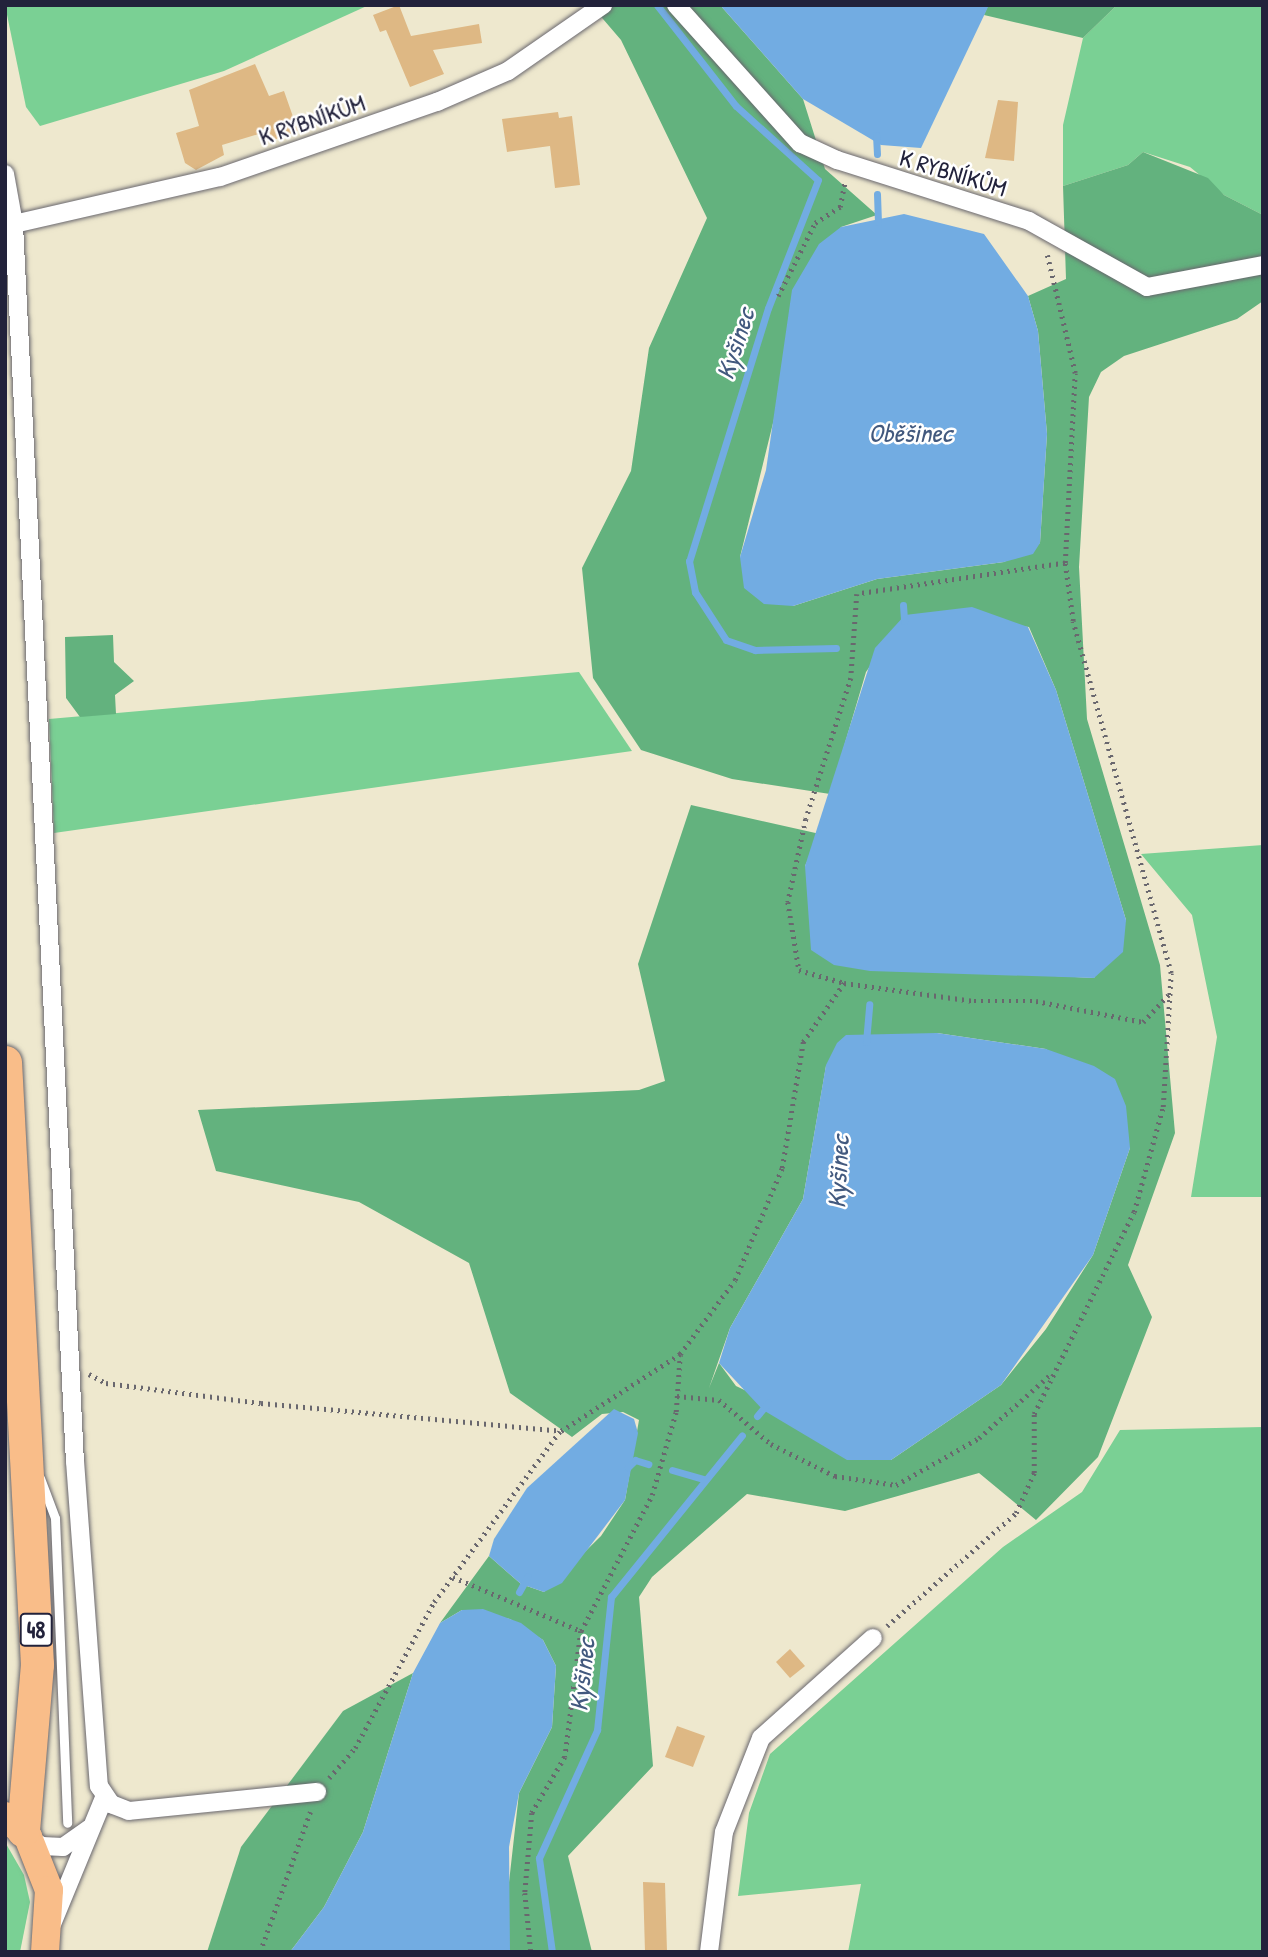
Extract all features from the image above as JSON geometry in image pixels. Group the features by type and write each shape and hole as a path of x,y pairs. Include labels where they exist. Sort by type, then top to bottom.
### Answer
{"highway":[{"name":"48","path":"5,1062 22,1429 37,1664 19,1828"}],"main road":[{"name":"48","path":"19,1828 49,1890 47,1941"}],"street":[{"name":"K RYBNÍKŮM","path":"14,224 220,177 437,102 508,71 603,5"},
{"name":"K RYBNÍKŮM","path":"676,5 800,143 849,164 1042,230 1147,287 1263,265"},
{"path":"5,174 14,224 71,1365 104,1798 89,1829 75,1880 47,1941"},
{"path":"709,1952 724,1832 761,1738 873,1638"},
{"path":"104,1798 129,1811 317,1792"},
{"path":"19,1828 63,1847 89,1829"}],"lane":[{"path":"22,1429 55,1518 66,1823"}],"path":[{"path":"778,296 815,223 840,207 849,164"},
{"path":"873,1638 1016,1513 1034,1473 1034,1414 1134,1212 1163,1107 1170,993 1164,946 1073,621 1065,563 1075,373 1042,230"},
{"path":"1065,563 857,594 851,678 806,819 788,902 799,970 845,983 974,1001 1036,1001 1143,1022 1170,993"},
{"path":"260,1952 317,1792 355,1748 453,1577 561,1431 680,1354 736,1280 782,1168 803,1042 845,983"},
{"path":"531,1952 525,1893 532,1813 565,1757 581,1631 652,1494 677,1396 680,1354"},
{"path":"71,1365 106,1383 561,1431"},
{"path":"677,1396 719,1400 771,1444 835,1476 896,1485 979,1438 1054,1371"},
{"path":"453,1577 581,1631"}],"green space":[{"path":"5,5 369,5 224,71 40,126 26,107"},
{"path":"591,5 720,5 803,99 825,169 877,215 841,227 775,415 740,557 793,606 877,579 1004,562 1040,543 1047,434 1038,331 1028,296 1066,279 1063,186 1128,165 1143,152 1208,178 1224,195 1263,215 1263,301 1237,319 1124,356 1101,372 1089,397 1079,567 1087,719 1160,965 1175,1133 1128,1265 1152,1317 1098,1457 1036,1520 979,1473 845,1511 747,1494 652,1577 639,1597 653,1766 568,1856 592,1952 509,1952 505,1918 519,1793 552,1727 556,1666 543,1640 510,1619 462,1610 440,1623 489,1556 521,1584 544,1592 601,1536 625,1500 639,1420 623,1412 602,1414 572,1437 510,1393 469,1263 359,1202 216,1171 198,1110 639,1090 665,1081 638,964 691,805 820,834 805,866 903,968 1094,978 1126,920 1056,690 1029,627 905,615 866,672 830,794 732,779 641,750 593,678 582,568 631,471 649,348 707,218 621,40","holes":["937,1033 1046,1049 1130,1148 1093,1255 1046,1329 1001,1385 891,1460 736,1386 719,1363 709,1388 730,1328 803,1199 826,1066"]},
{"path":"988,5 1117,5 1083,38 984,15"},
{"path":"1117,5 1263,5 1263,215 1224,195 1190,167 1143,152 1128,165 1063,186 1063,125 1083,38"},
{"path":"113,635 114,662 134,681 115,695 116,714 80,717 66,698 65,637"},
{"path":"579,672 632,751 54,833 49,719"},
{"path":"1263,845 1263,1197 1191,1197 1217,1037 1192,915 1141,854"},
{"path":"1263,1427 1263,1952 848,1952 861,1884 738,1896 749,1813 770,1754 1003,1547 1082,1492 1120,1430"},
{"path":"413,1673 363,1832 324,1907 290,1952 207,1952 241,1847 343,1711"},
{"path":"5,1842 24,1875 30,1902 20,1952 5,1952"}],"water":[{"path":"720,5 989,5 921,148 881,145 803,99"},
{"name":"Oběšinec","path":"904,214 984,234 1028,296 1038,331 1047,434 1040,543 1033,554 1004,562 877,579 793,606 764,604 744,588 740,557 766,470 792,290 819,244 841,227"},
{"path":"972,607 1028,627 1056,690 1126,920 1123,952 1094,978 870,971 834,965 811,950 805,866 875,648 905,615"},
{"path":"937,1033 1046,1049 1094,1066 1115,1079 1126,1106 1130,1148 1093,1255 1001,1385 891,1460 847,1460 763,1410 719,1363 730,1328 803,1199 826,1065 837,1043 846,1035"},
{"path":"614,1409 634,1419 638,1433 625,1500 562,1583 544,1592 521,1584 489,1556 494,1539 527,1488"},
{"path":"483,1609 521,1623 543,1640 556,1666 552,1727 519,1793 509,1847 510,1952 290,1952 324,1907 363,1832 413,1673 440,1623 462,1610"}],"building":[{"path":"399,5 411,36 479,24 482,43 433,50 444,74 410,87 386,30 380,32 373,15"},
{"path":"255,64 269,96 284,91 298,131 265,143 262,133 222,145 224,155 196,170 185,163 176,133 199,126 189,90"},
{"path":"998,100 1018,102 1014,161 985,158"},
{"path":"558,112 559,118 572,116 580,185 555,188 550,146 507,152 502,119"},
{"path":"790,1649 805,1666 790,1678 776,1662"},
{"path":"677,1726 705,1736 693,1767 665,1757"},
{"path":"643,1882 665,1883 667,1952 645,1952"}],"waterway":[{"name":"Kyšinec","path":"657,5 736,106 818,180 768,308 689,561 695,592 726,640 755,650 836,648"},
{"path":"876,135 877,154"},
{"path":"877,194 878,222"},
{"path":"903,605 904,621"},
{"name":"Kyšinec","path":"866,1042 869,1004"},
{"name":"Kyšinec","path":"757,1416 768,1403"},
{"name":"Kyšinec","path":"552,1952 539,1858 597,1730 611,1597 742,1435"},
{"path":"628,1467 635,1460 648,1464"},
{"path":"672,1470 704,1479"},
{"path":"519,1592 528,1576"}]}
